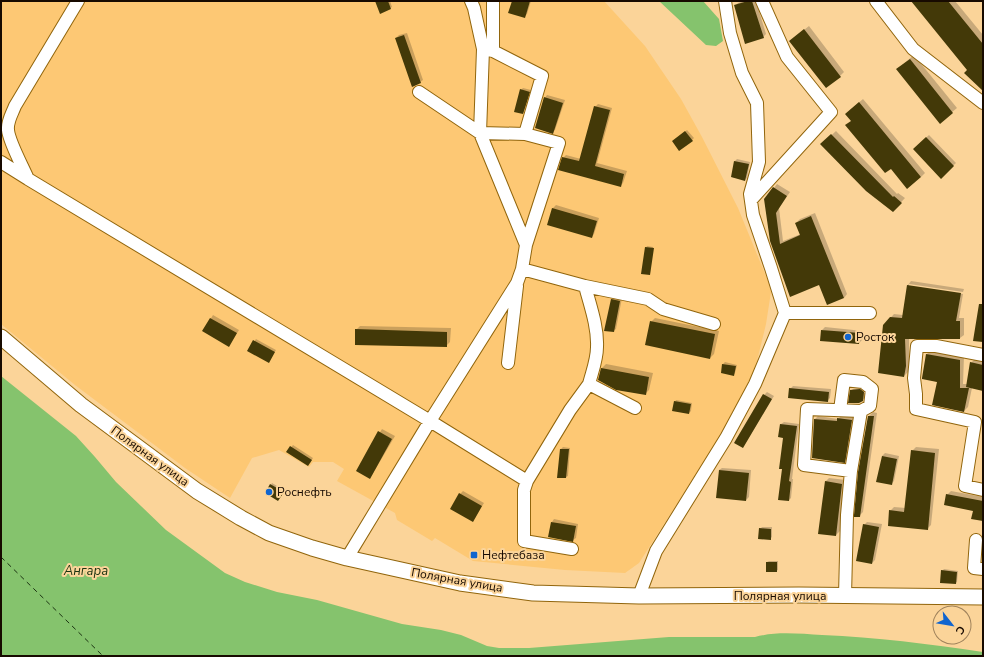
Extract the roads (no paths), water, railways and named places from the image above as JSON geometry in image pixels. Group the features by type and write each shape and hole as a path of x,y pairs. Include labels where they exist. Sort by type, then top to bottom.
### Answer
{"main road":[{"name":"Полярная улица","path":"1,337 81,405 197,491 269,533 347,558 460,583 526,592 639,596 983,597"}],"lane":[{"path":"28,179 10,138 8,130 9,120 15,106 78,1"},
{"path":"471,1 488,50 542,76 525,134"},
{"path":"493,1 480,133 526,245"},
{"path":"639,596 656,551 726,438 754,384 785,312 753,215 750,194 760,162 757,103 742,73 730,33 725,1"},
{"path":"751,200 831,112 787,57 762,1"},
{"path":"876,1 913,49 983,103"},
{"path":"347,558 430,421 517,283 522,269 526,245 559,143 525,134 480,133 419,92"},
{"path":"1,162 527,481"},
{"path":"522,269 585,286 648,299 663,309 714,324"},
{"path":"508,363 517,283"},
{"path":"572,548 524,541 524,490 527,481 570,410 589,384 597,346 592,313 585,286"},
{"path":"785,312 870,313"},
{"path":"983,355 936,346 917,346 914,378 916,408 974,422 965,486 983,490"},
{"path":"840,410 844,380 863,382 872,389 870,406 861,411 807,409 804,465 851,471"},
{"path":"589,384 635,408"},
{"path":"845,596 847,515 851,471 861,411"},
{"path":"976,540 974,568 983,569"}],"water":[{"path":"659,1 703,1 719,19 723,41 716,46 706,45"},
{"name":"Ангара","path":"1,376 76,436 116,482 166,530 225,573 245,582 277,592 317,600 402,624 441,630 461,635 487,646 499,648 529,648 669,637 755,637 788,633 862,637 983,652 983,656 1,656"}],"place":[{"name":"Росток","path":"848,337"},
{"name":"Роснефть","path":"269,492"},
{"name":"Нефтебаза","path":"474,555"}]}
